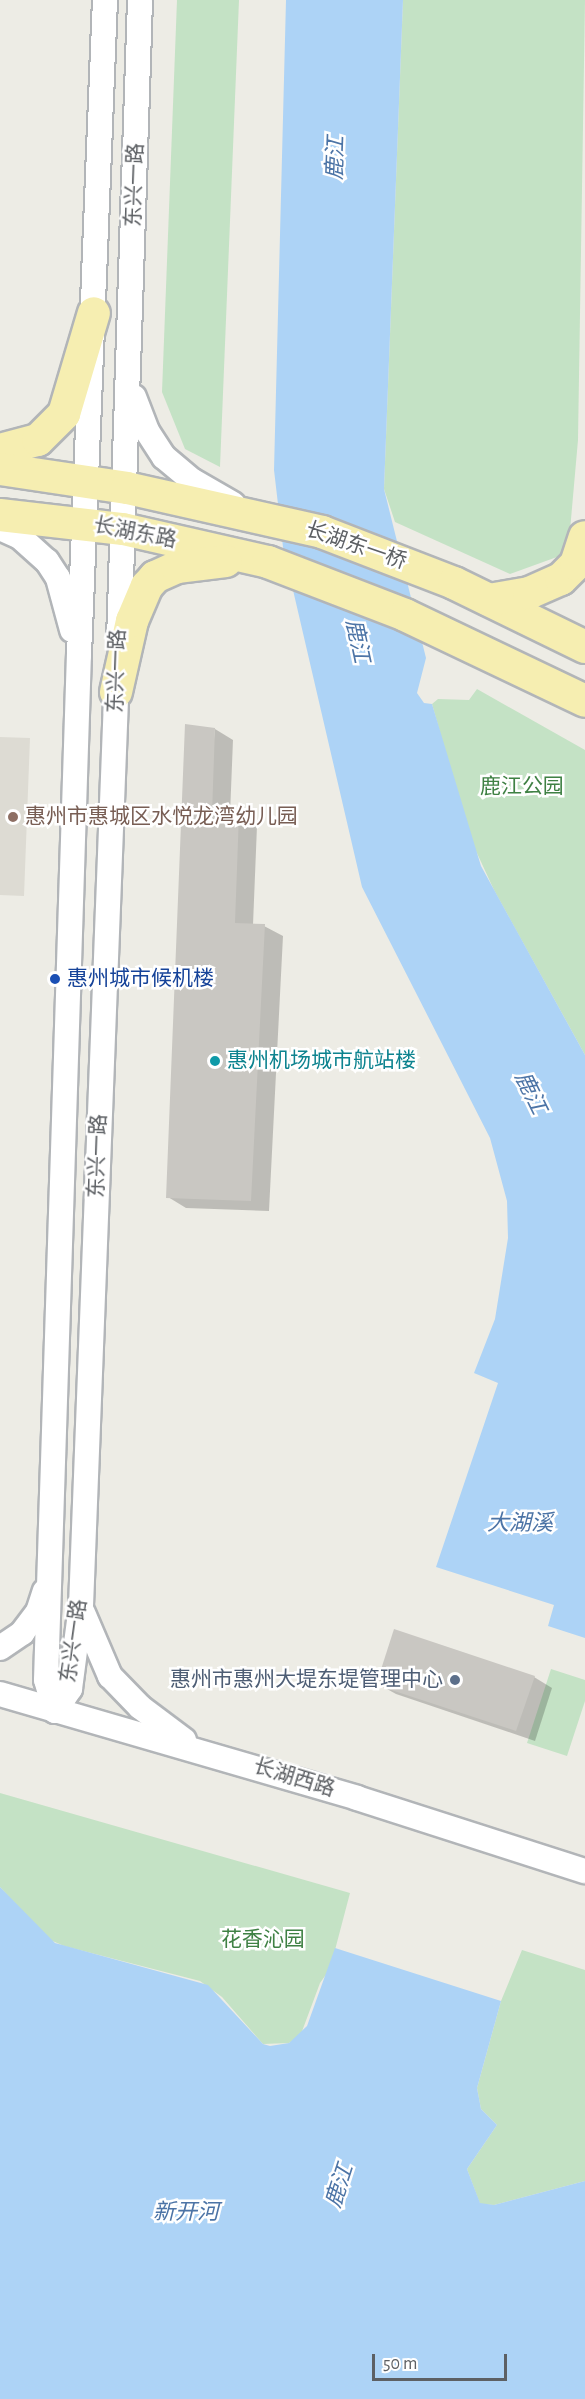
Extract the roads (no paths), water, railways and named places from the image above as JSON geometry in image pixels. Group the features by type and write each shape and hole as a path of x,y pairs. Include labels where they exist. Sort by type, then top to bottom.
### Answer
{"main road":[{"path":"0,450 38,440 64,414 94,313"},
{"name":"长湖东路","path":"0,469 86,480 257,515"},
{"name":"长湖东路","path":"0,515 123,529 268,562"},
{"name":"长湖东一桥","path":"257,515 363,546 454,583 489,600"},
{"path":"489,600 529,594 561,579 576,564 585,537"},
{"path":"116,692 136,604 155,577 196,563 268,562 454,638 585,701"},
{"path":"489,600 585,647"}],"street":[{"name":"东兴一路","path":"55,1711 46,1680 79,655 105,0"},
{"name":"东兴一路","path":"55,1711 70,1689 81,1606 116,692 127,488 140,0"},
{"path":"129,376 143,421 164,457 204,489 257,515"},
{"path":"0,528 20,537 47,561 58,578 79,655"},
{"path":"0,1648 22,1634 38,1612 50,1577"},
{"path":"81,1606 98,1655 119,1687 198,1750"},
{"name":"长湖西路","path":"0,1694 198,1750 585,1871"}],"water":[{"name":"大湖溪","path":"286,0 403,0 384,489 426,658 417,693 424,703 432,704 481,866 585,1055 585,1638 548,1626 554,1605 436,1567 498,1383 474,1373 495,1319 508,1238 507,1201 490,1138 362,887 283,547 274,470"},
{"name":"新开河","path":"0,1887 55,1943 208,1985 263,2044 270,2046 289,2043 307,2026 335,1948 501,2001 477,2088 481,2109 497,2125 467,2169 480,2203 494,2205 585,2181 585,2399 0,2399"}],"place":[{"name":"惠州市惠城区水悦龙湾幼儿园","path":"13,817"},
{"name":"惠州城市候机楼","path":"55,979"},
{"name":"惠州机场城市航站楼","path":"215,1061"},
{"name":"惠州市惠州大堤东堤管理中心","path":"455,1680"}],"water label":[{"name":"鹿江","path":"336,158"},
{"name":"鹿江","path":"357,641"},
{"name":"鹿江","path":"530,1093"},
{"name":"鹿江","path":"340,2186"}],"park label":[{"name":"鹿江公园","path":"522,787"},
{"name":"花香沁园","path":"263,1940"}]}
